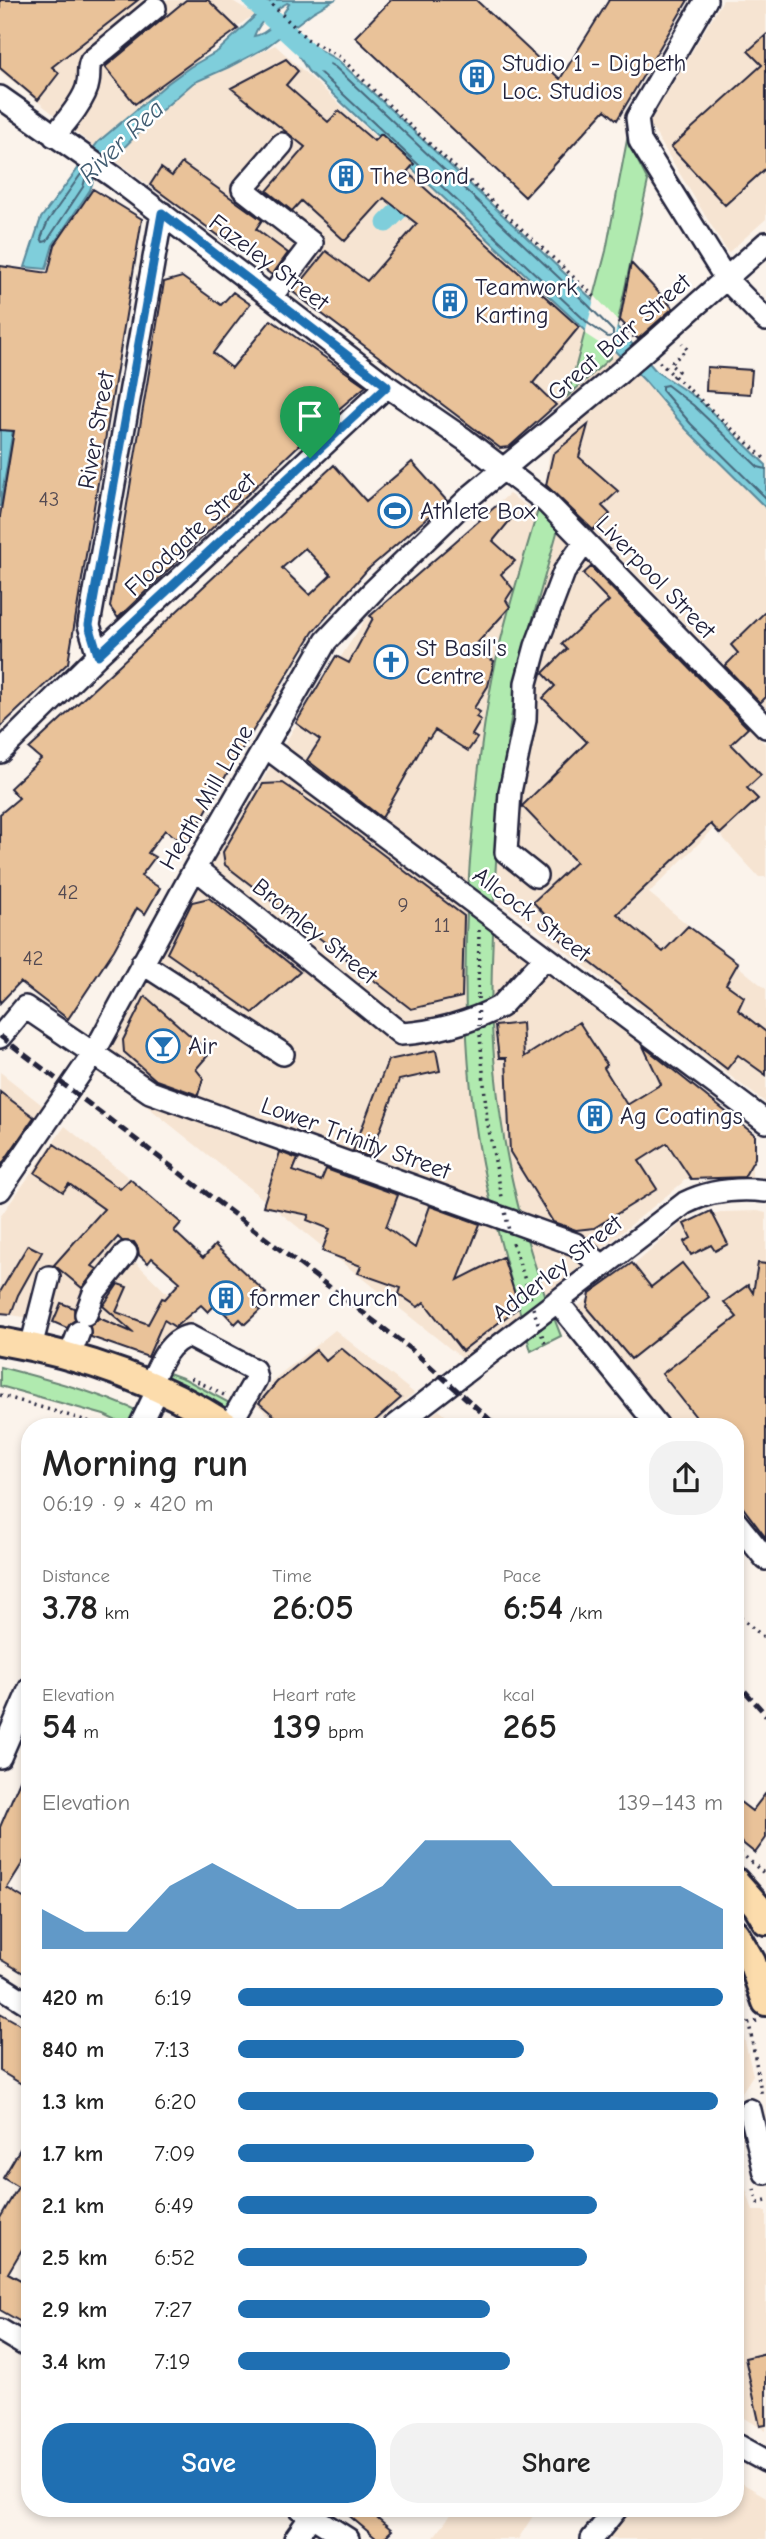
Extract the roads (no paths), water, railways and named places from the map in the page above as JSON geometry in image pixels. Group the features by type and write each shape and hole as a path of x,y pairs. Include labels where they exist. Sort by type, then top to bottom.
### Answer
{"main road":[{"path":"0,1342 31,1347 78,1334 154,1387 215,1418"},
{"path":"744,1877 766,1893"},
{"path":"744,1891 766,1921"},
{"path":"744,1948 765,1994"}],"street":[{"path":"706,0 637,118 640,141 726,279 766,320"},
{"path":"62,141 71,114 89,84 88,68 92,61 155,8"},
{"name":"Fazeley Street","path":"0,97 114,177 387,386 505,469"},
{"path":"271,297 312,243 243,189 282,144"},
{"name":"River Street","path":"98,655 89,625 162,213"},
{"name":"Great Barr Street","path":"505,469 618,374 766,243"},
{"name":"Floodgate Street","path":"0,752 98,655 387,386"},
{"name":"Liverpool Street","path":"505,469 546,502 766,727"},
{"name":"Heath Mill Lane","path":"0,1190 94,1053 195,868 326,640 471,495 505,469"},
{"path":"536,876 506,852 510,792 525,720 526,683 536,646 564,572 585,542"},
{"name":"Allcock Street","path":"266,747 766,1122"},
{"name":"Bromley Street","path":"195,868 401,1034 416,1034 492,1011 501,1006 546,957"},
{"path":"142,963 283,1054"},
{"name":"Lower Trinity Street","path":"0,1037 25,1007 150,1092 575,1244 603,1266"},
{"name":"Adderley Street","path":"405,1418 672,1212 698,1196 723,1190 766,1191"},
{"path":"78,1334 94,1293 126,1253"},
{"path":"31,1347 49,1277"},
{"path":"557,1301 652,1418"},
{"path":"142,1418 160,1361 180,1338 190,1336 254,1370 256,1379 233,1418"},
{"path":"744,1532 766,1559"},
{"path":"0,1757 7,1720 21,1701"},
{"path":"0,1986 21,1999"},
{"path":"749,2118 765,2173"},
{"path":"0,2330 21,2340"},
{"path":"295,2539 306,2517"},
{"path":"318,2517 348,2539"},
{"path":"592,2539 610,2517"}],"water":[{"name":"River Rea","path":"272,0 334,0 313,12 265,48 193,83 155,116 94,178 90,190 53,245 46,269 25,267 41,218 98,142 168,83 218,51","holes":["289,4 274,24 254,36 268,16"]},
{"path":"311,45 339,61 593,300 657,372 698,399 766,465 766,508 686,429 645,381 612,348 585,330 308,71 299,56 301,47"},
{"path":"0,376 21,382 0,507"}],"waterway":[{"path":"252,0 320,63"},
{"path":"386,223 399,210"}],"railway":[{"path":"0,1036 412,1350 488,1418"},
{"path":"744,1690 766,1715"}],"place":[{"name":"Studio 1 - Digbeth Loc. Studios","path":"477,77"},
{"name":"The Bond","path":"346,176"},
{"name":"Teamwork Karting","path":"450,301"},
{"name":"Athlete Box","path":"395,511"},
{"name":"St Basil's Centre","path":"391,662"},
{"name":"Air","path":"163,1046"},
{"name":"Ag Coatings","path":"595,1116"},
{"name":"former church","path":"226,1298"}]}
